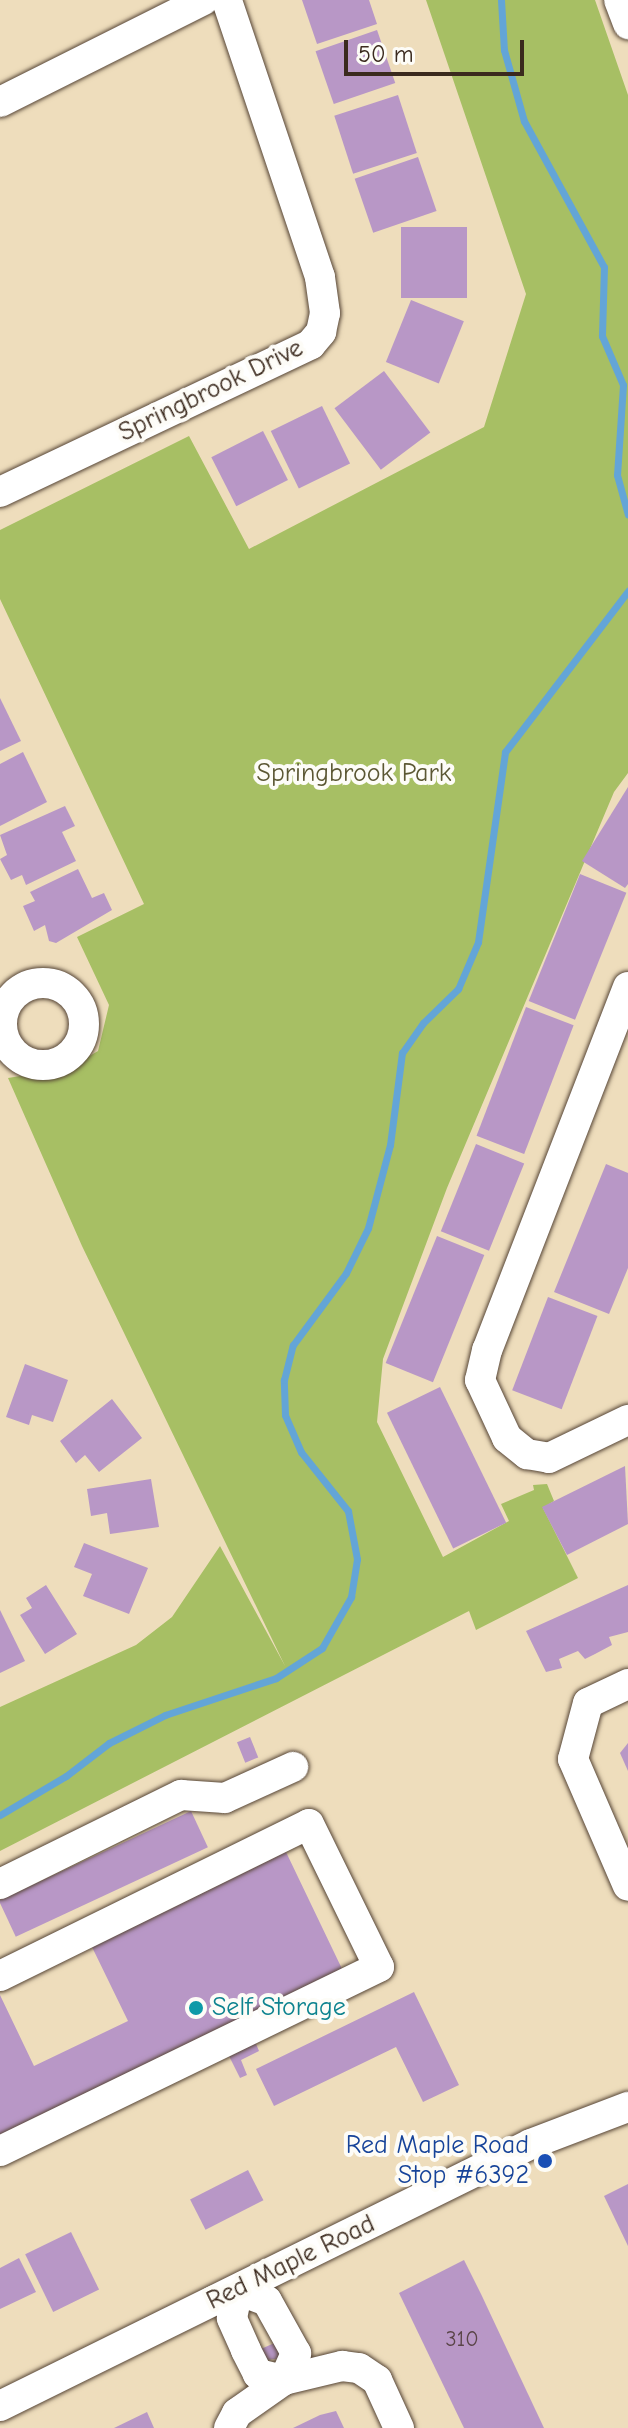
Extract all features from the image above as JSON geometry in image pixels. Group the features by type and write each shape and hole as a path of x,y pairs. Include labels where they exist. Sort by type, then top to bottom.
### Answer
{"street":[{"path":"0,102 204,0"},
{"name":"Springbrook Drive","path":"0,492 301,349 321,332 325,313 320,277 227,0"},
{"path":"619,0 628,24"},
{"path":"628,987 487,1350 480,1380 507,1438 527,1454 549,1458 628,1420"},
{"path":"628,1684 588,1703 573,1759 628,1886"},
{"path":"0,1884 181,1795 225,1798 293,1767"},
{"path":"0,1976 309,1824 379,1967 0,2151"},
{"name":"Red Maple Road","path":"0,2406 531,2144 628,2107"},
{"path":"238,2290 267,2301 296,2353 284,2380 258,2374 232,2318 238,2290"},
{"path":"229,2428 237,2413 284,2380 342,2366 359,2368 377,2380 399,2428"}],"green space":[{"name":"Springbrook Park","path":"426,0 595,0 628,95 628,773 614,792 447,1188 383,1359 377,1422 443,1557 509,1521 501,1504 534,1490 533,1485 547,1484 554,1501 543,1508 578,1578 476,1630 469,1611 0,1851 0,1707 136,1645 172,1617 220,1546 285,1666 82,1246 8,1078 69,1068 98,1051 109,1005 77,937 144,904 0,599 0,530 189,436 249,549 484,427 526,294"}],"building":[{"path":"302,0 369,0 377,24 317,44"},
{"path":"377,30 395,83 334,104 316,51"},
{"path":"398,95 417,153 353,174 334,116"},
{"path":"418,157 437,211 373,233 355,179"},
{"path":"401,227 467,227 467,298 401,298"},
{"path":"411,300 464,321 439,383 386,362"},
{"path":"384,371 430,432 381,470 334,408"},
{"path":"322,406 350,464 299,489 271,431"},
{"path":"263,431 288,480 236,506 211,457"},
{"path":"0,698 21,741 0,751"},
{"path":"23,752 47,802 0,826 0,764"},
{"path":"628,787 628,884 625,888 582,861"},
{"path":"65,806 75,826 62,832 76,861 26,885 22,875 11,880 0,859 7,855 0,835"},
{"path":"78,869 92,898 104,893 112,910 56,943 49,941 45,925 34,931 23,906 35,901 30,892"},
{"path":"580,874 626,893 575,1020 529,1001"},
{"path":"526,1007 574,1025 524,1154 477,1136"},
{"path":"476,1144 524,1163 489,1251 441,1231"},
{"path":"606,1164 628,1173 628,1268 609,1314 554,1292"},
{"path":"437,1236 484,1255 433,1382 386,1363"},
{"path":"548,1297 597,1316 562,1409 512,1390"},
{"path":"25,1364 68,1380 53,1422 32,1415 29,1425 6,1417"},
{"path":"440,1387 506,1523 453,1549 387,1413"},
{"path":"112,1399 142,1438 99,1472 85,1455 76,1463 60,1441"},
{"path":"625,1466 628,1524 567,1555 542,1507"},
{"path":"151,1479 159,1527 110,1534 107,1513 91,1516 87,1489"},
{"path":"84,1543 148,1568 129,1614 83,1596 92,1574 74,1567"},
{"path":"46,1585 77,1634 45,1654 20,1615 32,1608 26,1598"},
{"path":"628,1585 628,1632 609,1637 612,1645 585,1659 578,1651 559,1659 562,1668 546,1672 526,1631"},
{"path":"0,1610 25,1661 0,1673"},
{"path":"250,1737 258,1757 245,1763 237,1742"},
{"path":"628,1743 628,1771 620,1753"},
{"path":"191,1811 208,1847 16,1937 0,1900"},
{"name":"Self Storage","path":"286,1852 344,1973 0,2140 0,1995 34,2066 128,2021 92,1947"},
{"path":"414,1992 459,2085 423,2102 396,2047 274,2106 256,2069"},
{"path":"254,2039 259,2051 241,2060 247,2075 240,2078 227,2052"},
{"path":"248,2170 263,2200 206,2230 190,2200"},
{"path":"628,2184 628,2246 604,2196"},
{"path":"71,2232 99,2290 53,2312 25,2254"},
{"path":"19,2258 36,2292 0,2309 0,2268"},
{"path":"464,2260 544,2428 464,2428 399,2293"},
{"path":"279,2341 282,2358 267,2360 261,2349"},
{"path":"336,2411 344,2428 293,2428 320,2415"},
{"path":"147,2412 154,2428 114,2428"}],"waterway":[{"path":"501,0 504,50 524,121 604,267 602,336 623,385 617,475 628,515"},
{"path":"0,1815 66,1776 109,1743 165,1715 276,1678 322,1648 351,1597 357,1559 348,1511 301,1452 285,1415 284,1380 293,1345 346,1273 368,1228 390,1145 402,1053 423,1023 458,989 478,942 505,752 628,591"}],"place":[{"name":"Self Storage","path":"196,2008"},
{"name":"Red Maple Road Stop #6392","path":"545,2161"}]}
